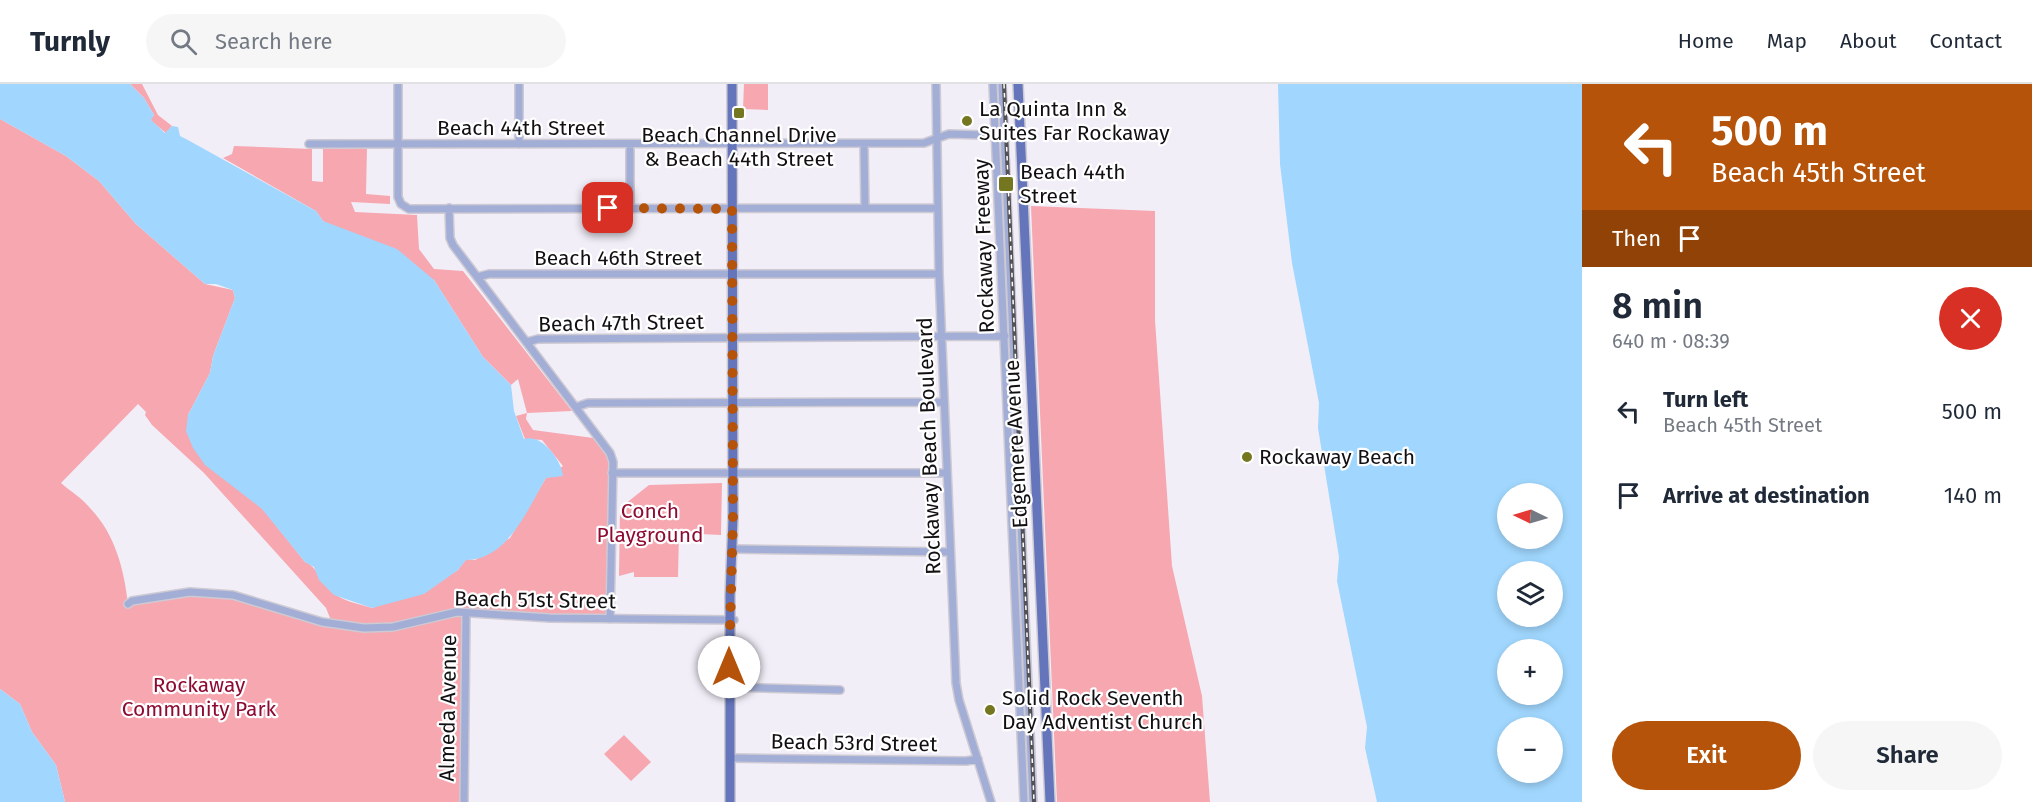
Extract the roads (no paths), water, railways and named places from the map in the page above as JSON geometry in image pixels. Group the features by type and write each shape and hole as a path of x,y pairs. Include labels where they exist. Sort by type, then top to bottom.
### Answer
{"main road":[{"path":"730,802 733,549 732,84"},
{"name":"Edgemere Avenue","path":"1018,84 1050,802"},
{"path":"732,758 735,802"}],"street":[{"path":"398,84 398,194 400,204 412,209 938,208"},
{"path":"519,84 519,144"},
{"name":"Rockaway Beach Boulevard","path":"936,84 941,338 957,691 992,802"},
{"name":"Rockaway Freeway","path":"993,84 1024,802"},
{"name":"Rockaway Freeway","path":"1002,84 1033,802"},
{"name":"Beach 44th Street","path":"309,144 864,144 924,143 950,134 1020,136"},
{"path":"630,144 630,208"},
{"path":"864,144 865,208"},
{"path":"449,208 451,240 609,450 612,473 610,618"},
{"name":"Beach 46th Street","path":"477,277 489,274 939,274"},
{"path":"1014,335 1029,334"},
{"name":"Beach 47th Street","path":"527,342 538,339 1005,336"},
{"path":"576,407 588,403 944,402"},
{"path":"612,473 946,473"},
{"path":"733,549 950,552"},
{"name":"Beach 51st Street","path":"128,604 132,601 190,592 233,595 322,622 374,628 400,626 454,613 732,620"},
{"name":"Almeda Avenue","path":"464,802 466,614"},
{"path":"732,687 840,690"},
{"name":"Beach 53rd Street","path":"732,758 966,761 978,759"}],"water":[{"path":"0,84 130,84 144,98 154,115 151,120 165,133 172,126 178,127 180,136 316,211 323,221 397,249 434,280 483,357 511,385 514,411 524,439 531,438 544,444 555,456 563,476 546,478 524,517 505,542 481,558 466,560 458,570 424,594 372,608 334,595 319,580 314,567 305,562 262,509 205,465 193,448 186,431 188,415 210,373 213,356 235,298 233,290 216,284 205,284 136,224 99,181 66,156 0,119"},
{"path":"1278,84 1582,84 1582,802 1377,802 1365,748 1367,727 1337,581 1339,557 1318,428 1319,403 1292,263 1280,164"},
{"path":"0,689 20,704 32,732 56,765 65,802 0,802"}],"railway":[{"path":"1004,84 1034,802"}],"place":[{"name":"Beach Channel Drive & Beach 44th Street","path":"739,113"},
{"name":"La Quinta Inn & Suites Far Rockaway","path":"967,121"},
{"name":"Beach 44th Street","path":"1006,184"},
{"name":"Rockaway Beach","path":"1247,457"},
{"name":"Solid Rock Seventh Day Adventist Church","path":"990,710"}],"park label":[{"name":"Conch Playground","path":"650,523"},
{"name":"Rockaway Community Park","path":"199,697"}]}
